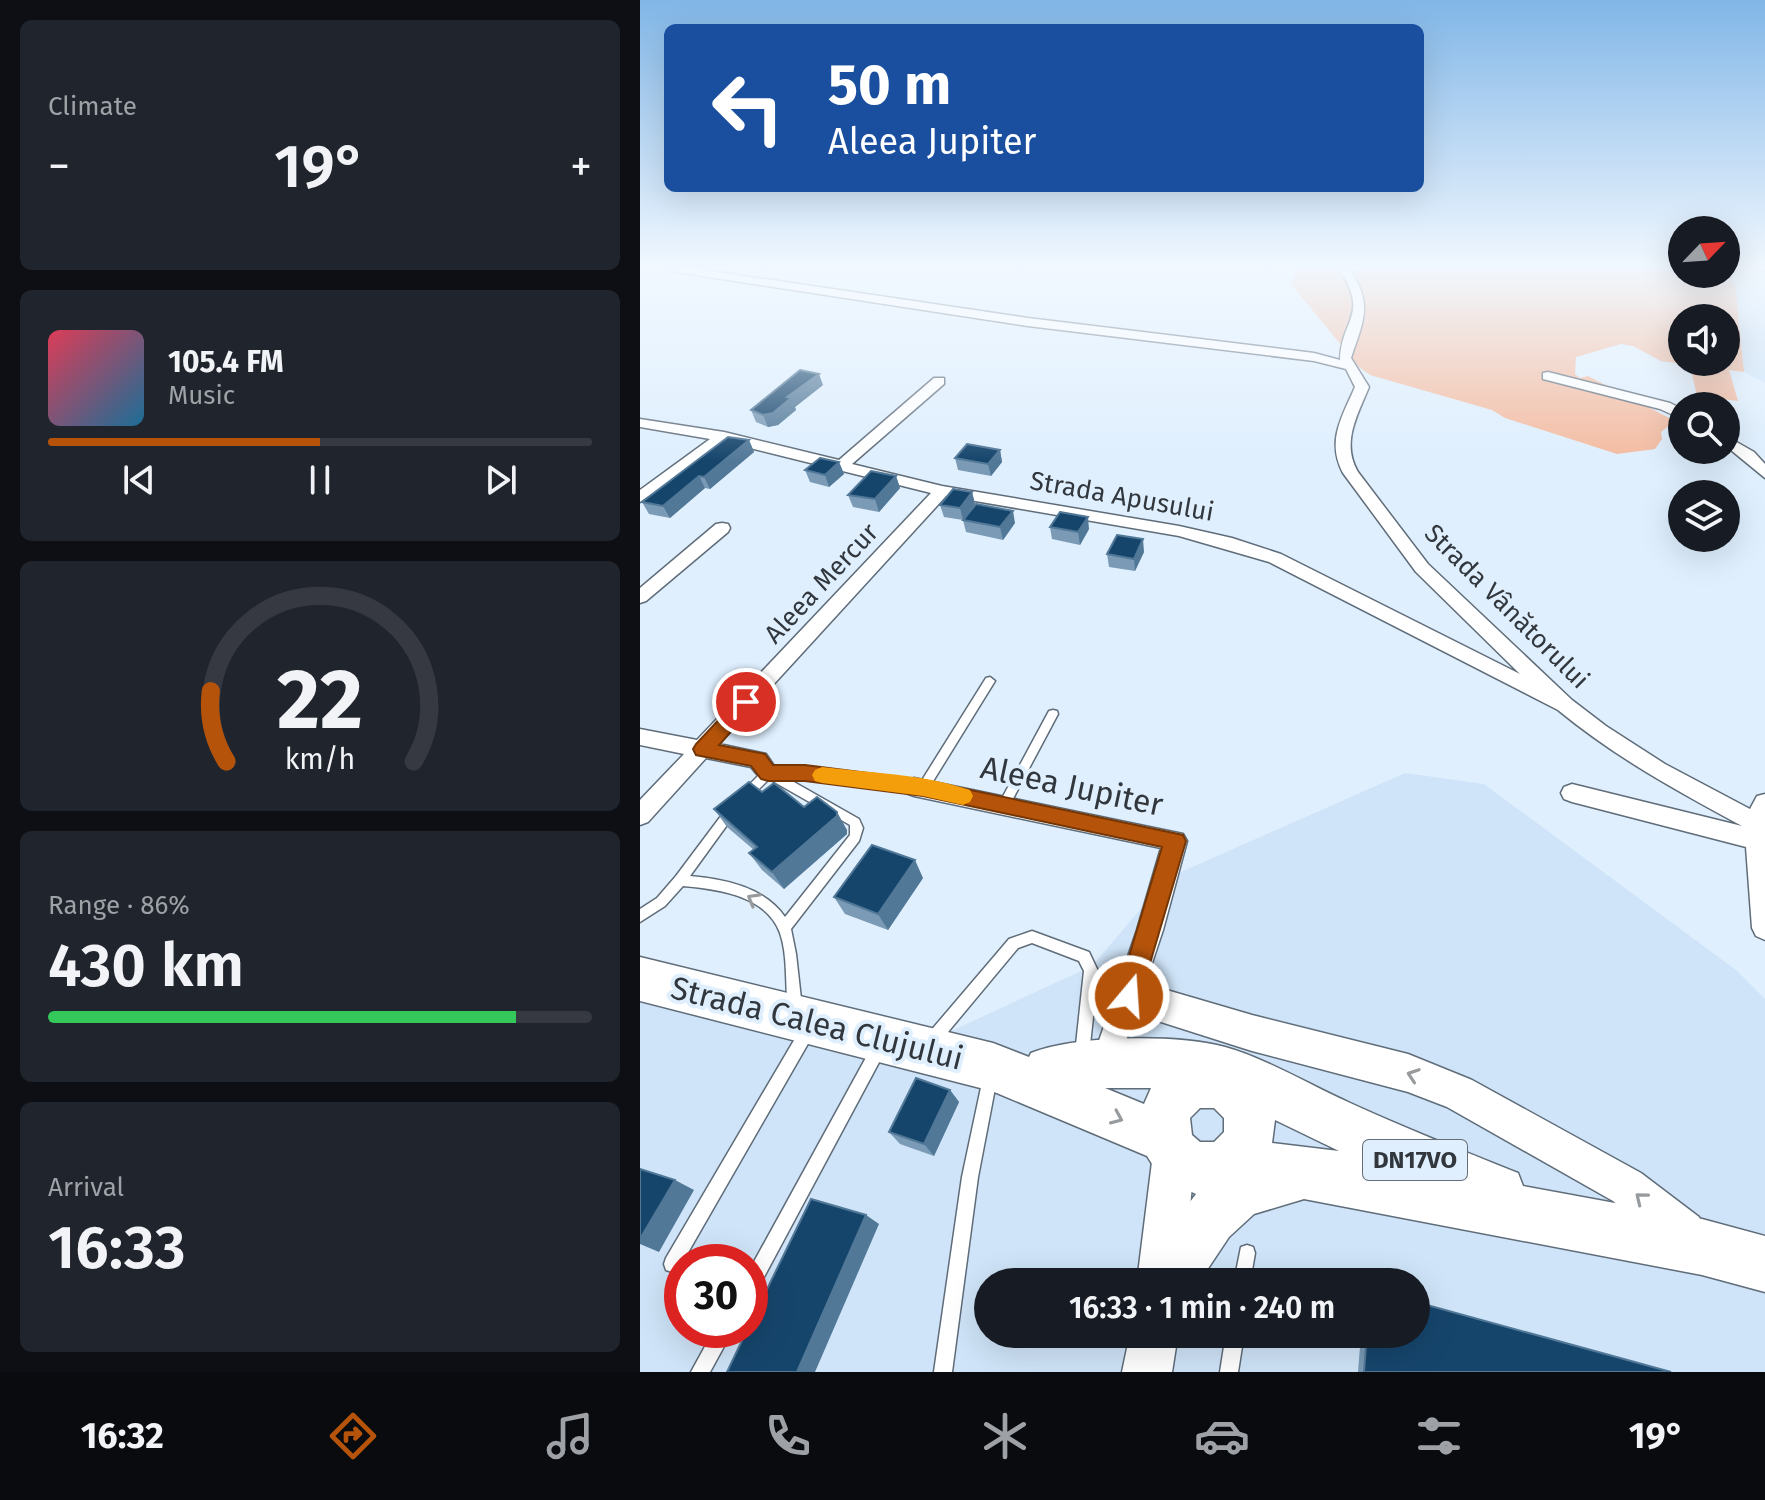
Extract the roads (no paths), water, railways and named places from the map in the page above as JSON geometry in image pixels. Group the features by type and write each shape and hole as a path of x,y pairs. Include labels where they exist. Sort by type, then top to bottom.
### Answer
{"highway":[{"name":"Strada Calea Clujului","path":"640,979 993,1067 1197,1157"},
{"path":"1078,1067 1189,1064 1226,1071 1408,1157"},
{"name":"Strada Calea Clujului","path":"993,1067 1078,1067 1189,1085"},
{"name":"DN17VO","path":"1189,1085 1212,1081 1223,1084 1242,1101 1408,1157 1586,1225"},
{"path":"1189,1085 1176,1096 1168,1112 1197,1157 1247,1139 1248,1119 1242,1101"},
{"name":"DN17VO","path":"1197,1157 1338,1177 1702,1247 1765,1264"},
{"path":"1175,1268 1216,1209 1240,1190 1277,1179 1338,1177"}],"main road":[{"path":"1171,1268 1197,1157"},
{"path":"1147,1372 1151,1348"}],"street":[{"path":"1118,333 1314,357 1349,366"},
{"name":"Strada Vânătorului","path":"1354,333 1345,358 1362,387 1341,443 1342,457 1422,568 1565,705 1599,732 1657,770 1759,822"},
{"path":"1548,376 1668,408"},
{"path":"841,466 939,381"},
{"name":"Strada Apusului","path":"640,423 724,436 942,491 1179,531 1257,552 1565,705"},
{"path":"640,497 724,436"},
{"path":"1740,449 1765,473"},
{"name":"Aleea Mercur","path":"640,815 942,491"},
{"path":"640,597 722,528"},
{"path":"640,737 758,760 768,773"},
{"name":"Aleea Jupiter","path":"919,788 1175,841 1129,996 1078,1067"},
{"path":"1572,793 1759,822 1765,928"},
{"path":"1129,996 1252,1033 1408,1073 1459,1093 1627,1187 1702,1247"}],"lane":[{"path":"640,916 661,902 719,824 768,773 805,773 919,788 990,681"},
{"path":"1004,805 1053,714"},
{"path":"768,773 855,822 857,828 855,837 784,928"},
{"path":"680,880 723,884 760,900 784,928 804,1020 683,1244"},
{"path":"768,1258 904,1045 1014,943 1032,937 1084,956 1091,971 1078,1067"},
{"path":"943,1372 973,1162 993,1067"},
{"path":"1244,1268 1247,1253"},
{"path":"700,1372 714,1348"},
{"path":"1229,1372 1233,1348"}]}
